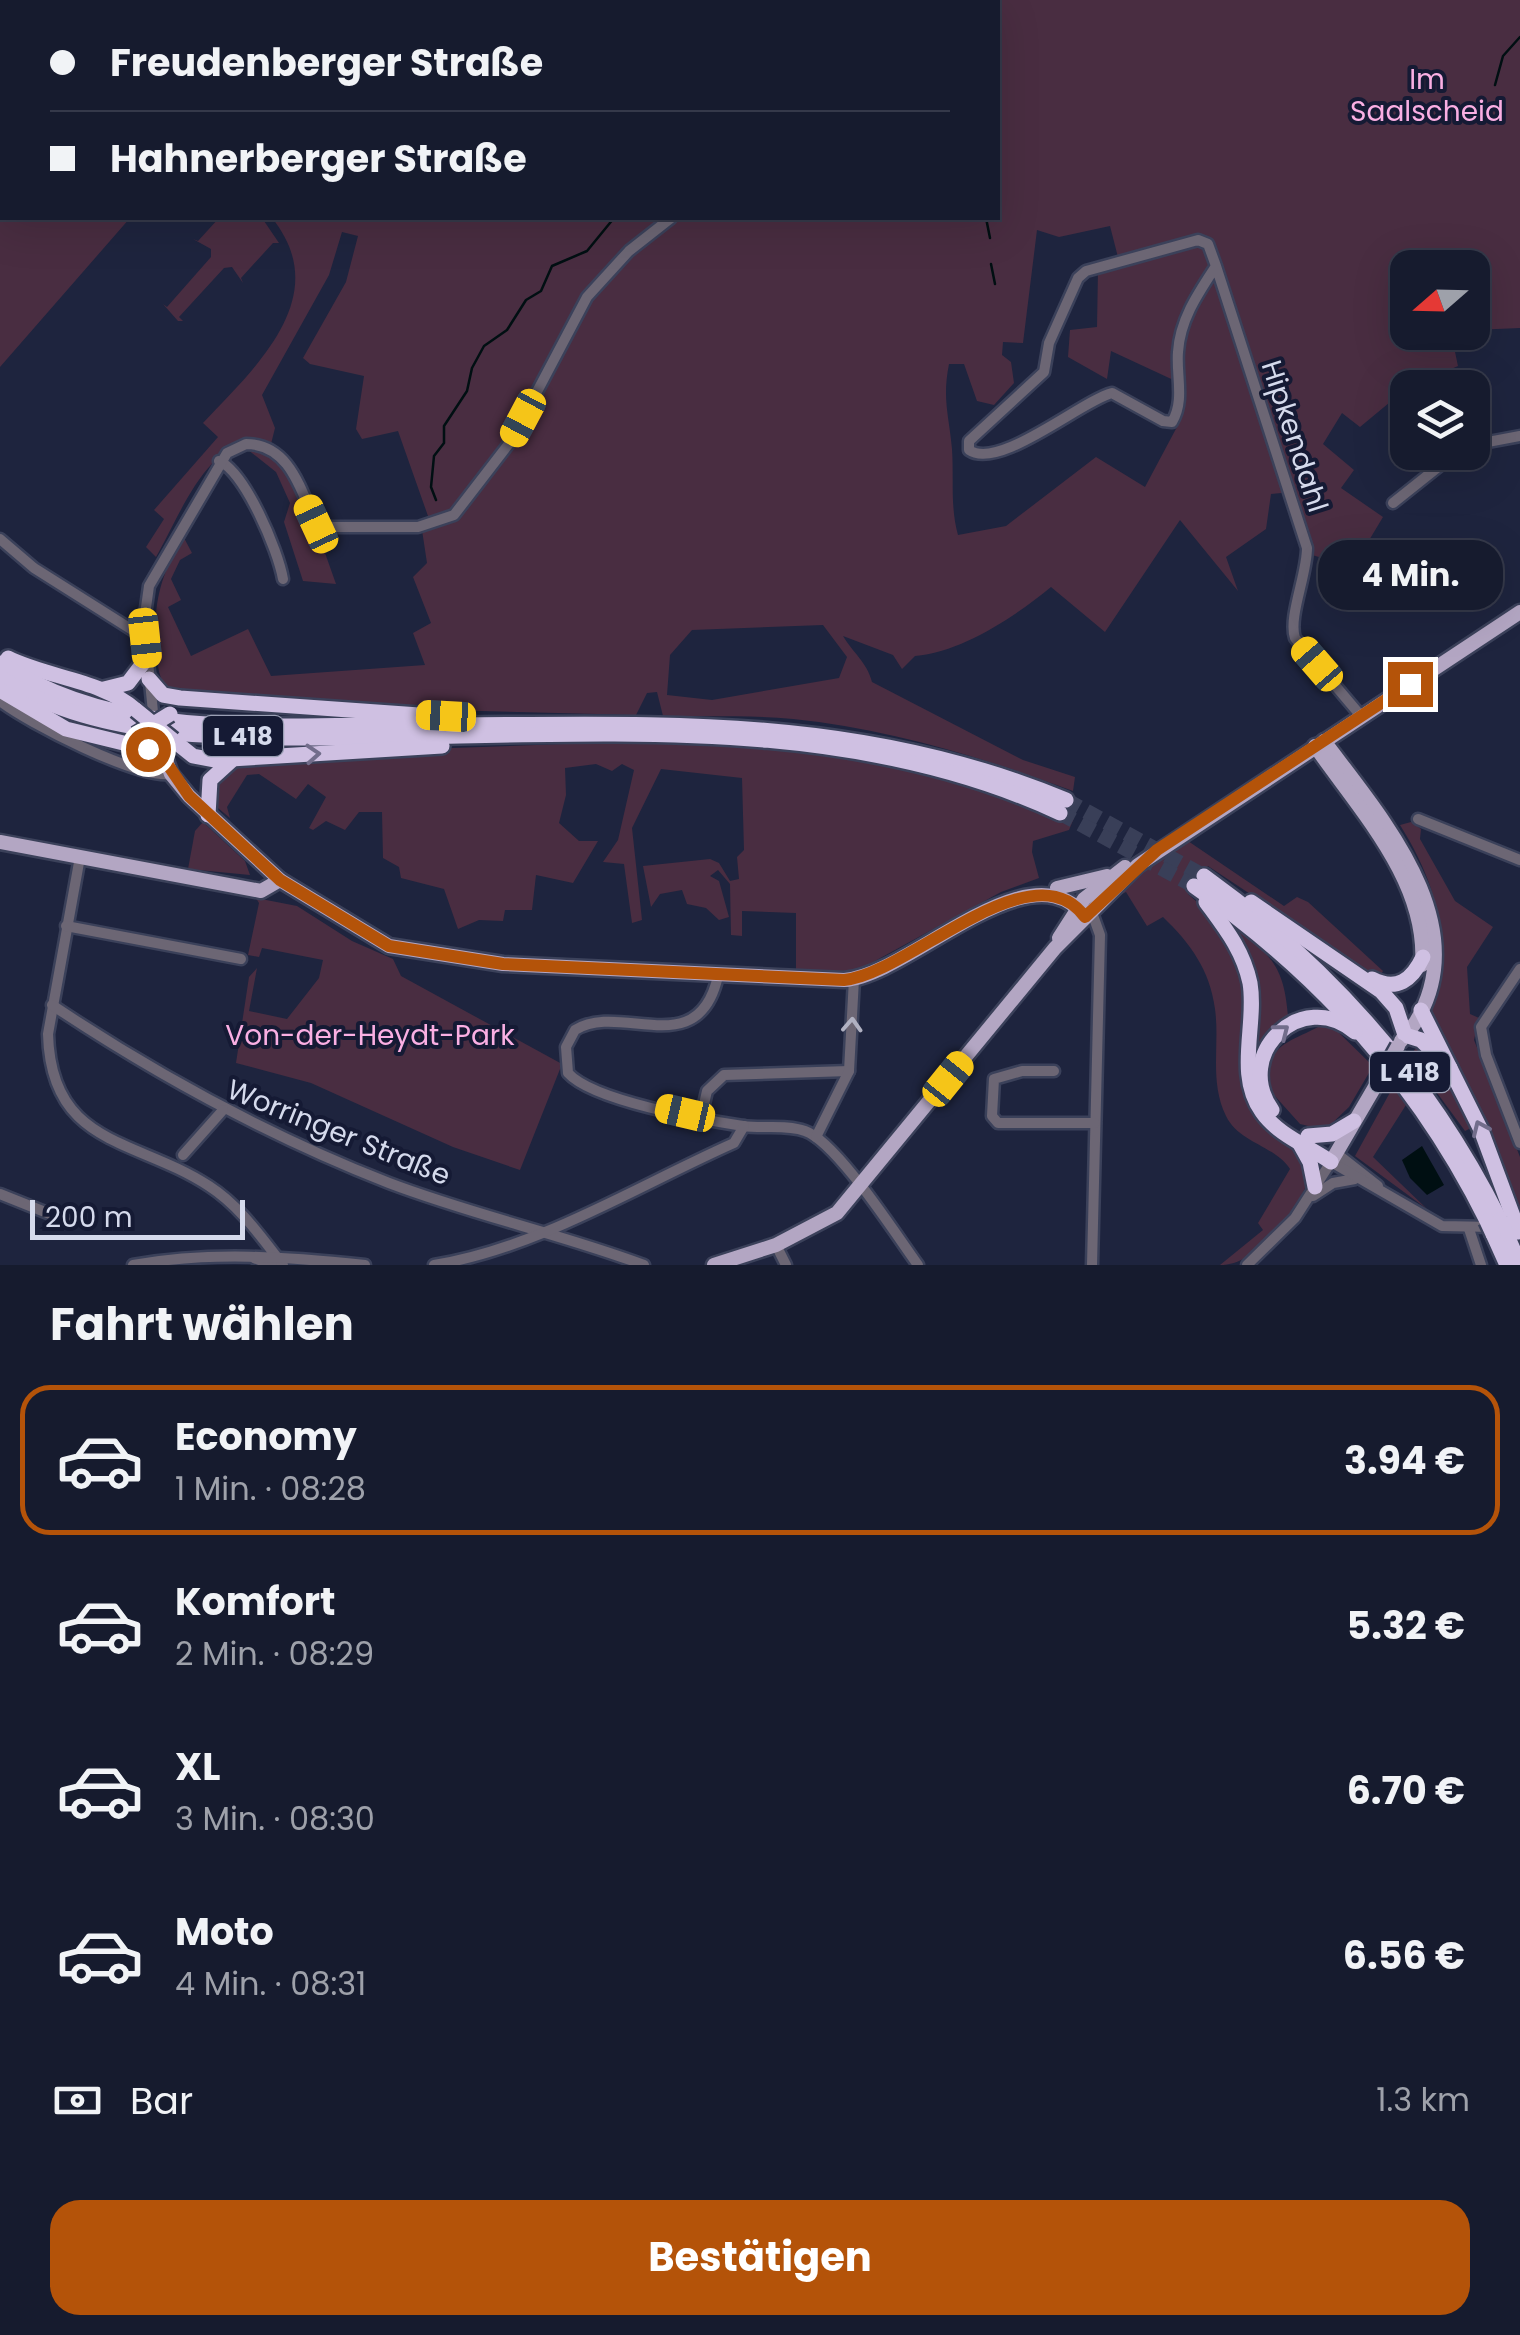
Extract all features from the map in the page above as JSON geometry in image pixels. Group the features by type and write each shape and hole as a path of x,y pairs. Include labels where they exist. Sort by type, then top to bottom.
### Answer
{"highway":[{"path":"0,654 51,677 100,689 201,758 232,760 464,744 494,731"},
{"path":"100,689 128,683 147,658"},
{"name":"L 418","path":"0,663 80,703 174,722 494,731"},
{"name":"L 418","path":"0,677 52,704 94,719 173,733 720,727 831,734 957,760 1064,806"},
{"path":"150,679 166,696 446,716 494,731"},
{"path":"0,690 66,729 148,749 169,768"},
{"path":"119,743 159,729 170,714 196,699"},
{"path":"208,814 210,780 232,760"},
{"name":"L 418","path":"1199,881 1268,911 1357,973 1394,1004 1402,1040"},
{"name":"L 418","path":"1199,881 1299,967 1381,1054 1507,1228"},
{"name":"L 418","path":"1199,881 1232,936 1248,974 1252,1094 1271,1123 1303,1138 1332,1134 1354,1122"},
{"name":"L 418","path":"1199,881 1292,944 1369,1022 1438,1111 1507,1228 1507,1265"},
{"name":"L 418","path":"1357,973 1396,985 1412,976 1422,957"},
{"name":"L 418","path":"1421,1010 1481,1130 1520,1265"},
{"name":"L 418","path":"1333,1158 1303,1138 1264,1096 1261,1061 1272,1038 1299,1020 1330,1018 1349,1027 1381,1054"},
{"path":"1402,1040 1421,1040 1450,1068"},
{"name":"L 418","path":"1303,1138 1310,1162 1312,1194"}],"main road":[{"path":"714,1265 827,1221 860,1187 1117,872 1160,848 1520,612"},
{"path":"1336,767 1342,728"},
{"name":"L 418","path":"159,729 169,768 208,814 280,880 369,938 400,949 503,964 854,979 869,976 976,916 1025,895 1117,872"},
{"path":"1320,744 1357,798 1414,900 1422,957 1402,1040"},
{"path":"1291,762 1336,767"},
{"path":"1333,1158 1421,1010 1434,947 1424,896 1408,862 1357,798"},
{"path":"0,842 260,891 280,880"},
{"path":"1052,891 1060,911 1084,910 1160,848"},
{"name":"L 418","path":"1052,891 1084,910"}],"street":[{"path":"159,729 144,612 154,571 219,462 246,444 276,452 289,467 316,524 326,527 418,527 454,515 511,440 588,297 629,251 668,220"},
{"path":"1198,240 1208,244 1216,266 1182,326 1178,349 1179,402 1172,422 1112,394 1097,397 1052,429 982,455 969,450 969,440 1044,372 1065,300 1086,271 1198,240"},
{"name":"Hipkendahl","path":"1216,266 1308,548 1292,628 1295,638 1362,716"},
{"path":"1490,442 1520,436"},
{"path":"219,462 230,466 242,482 280,562 283,579"},
{"path":"1393,502 1434,470"},
{"path":"0,538 34,568 145,638"},
{"path":"0,701 67,739 150,774 169,768"},
{"path":"1418,819 1520,860"},
{"path":"80,857 52,1004 51,1062 63,1096 76,1115 113,1144 212,1188 262,1238 277,1262"},
{"path":"1084,910 1084,932 1098,940"},
{"path":"1084,910 1098,940 1092,1265"},
{"path":"1084,910 1098,940"},
{"path":"66,926 240,959"},
{"path":"1520,969 1481,1028 1486,1054 1520,1143"},
{"path":"718,976 706,1006 685,1021 657,1027 581,1026 569,1038 566,1055 572,1078 593,1090 744,1126 803,1130 816,1137 860,1187 918,1265"},
{"path":"816,1137 848,1072 854,979"},
{"name":"Worringer Straße","path":"52,1004 130,1056 224,1110 393,1184 644,1265"},
{"path":"1054,1071 1022,1071 994,1079 992,1116 998,1123 1095,1123"},
{"path":"701,1116 707,1091 724,1076 848,1072"},
{"path":"183,1156 224,1110"},
{"path":"434,1265 542,1232 734,1144 744,1126"},
{"path":"1333,1158 1442,1226 1469,1230 1507,1228"},
{"path":"1333,1158 1354,1178 1382,1190"},
{"path":"1246,1265 1287,1228 1333,1158"},
{"path":"1312,1194 1354,1178"},
{"path":"0,1194 64,1220"},
{"path":"514,1223 517,1242"},
{"path":"1469,1230 1480,1265"},
{"path":"256,1255 262,1238"},
{"path":"776,1244 786,1265"},
{"path":"133,1265 243,1255 277,1262"},
{"path":"243,1255 277,1262 365,1265"}],"green space":[{"name":"Im Saalscheid","path":"1000,0 1520,0 1520,328 1490,329 1490,250 1390,250 1390,350 1455,350 1458,366 1449,370 1390,370 1390,402 1360,427 1342,413 1323,444 1354,470 1341,488 1383,517 1353,567 1312,555 1292,492 1271,494 1266,529 1226,557 1238,591 1180,520 1105,632 1051,587 988,631 951,648 915,656 902,669 893,655 843,636 872,682 1023,760 1075,777 1073,791 970,756 864,730 777,718 663,716 657,692 647,693 636,715 404,709 169,690 158,668 157,605 163,578 183,536 192,553 180,560 171,579 181,600 168,607 191,656 248,629 271,676 425,665 413,633 431,623 413,577 427,563 422,530 428,516 398,431 362,439 356,429 364,376 310,364 303,358 346,282 358,236 342,232 329,275 262,395 275,428 271,444 250,442 231,448 215,461 200,478 156,557 146,547 164,519 154,510 218,437 203,423 265,354 292,302 295,275 289,247 273,220 1000,220","holes":["1110,226 1120,265 1098,270 1097,327 1070,330 1068,357 1107,379 1111,351 1182,384 1178,425 1145,487 1096,457 1006,526 958,535 946,397 949,364 964,364 977,401 994,405 1014,383 1011,362 1002,355 1003,342 1023,343 1037,230 1059,237","823,625 847,657 839,678 712,700 667,695 670,655 692,630"]},
{"path":"0,220 128,220 0,367"},
{"path":"217,220 263,220 279,243 273,243 241,278 243,283 232,267 224,268 179,317 183,321 178,321 163,304 167,307 211,257 211,249 193,239 198,241"},
{"path":"247,449 278,458 319,536 336,584 303,581 284,522 290,503 276,472"},
{"path":"733,742 904,765 1074,818 1069,830 1033,841 1039,878 1001,892 853,973 796,971 796,913 742,911 742,936 731,935 730,884 718,870 710,876 719,881 729,917 719,920 706,908 687,904 682,890 660,894 651,907 643,866 710,859 719,863 730,881 739,879 737,857 744,850 742,778 661,769 632,828 642,920 632,923 624,864 603,862 618,840 634,770 622,764 612,771 596,764 565,768 566,795 559,823 579,841 598,841 573,883 536,875 532,910 505,910 503,921 479,920 458,929 444,889 401,878 399,867 383,858 382,812 359,812 345,830 326,821 313,830 309,828 326,797 308,784 296,799 259,774 247,775 227,807 230,818 212,803 210,787 236,766 453,748"},
{"path":"203,822 245,861 250,875 188,869 195,831"},
{"path":"1411,822 1421,829 1420,839 1455,901 1493,927 1467,967 1470,1014 1479,1018 1474,1040 1520,1157 1520,1219 1428,1021 1440,969 1439,920 1425,872 1400,825"},
{"path":"1188,841 1284,906 1297,897 1308,902 1383,971 1378,979 1208,866 1188,894 1216,919 1247,987 1246,1075 1311,1176 1286,1219 1262,1246 1235,1263 1220,1265 1263,1230 1258,1223 1290,1169 1275,1154 1239,1132 1226,1116 1218,1090 1212,995 1197,958 1163,917 1147,926 1126,892 1112,899 1131,880"},
{"name":"Von-der-Heydt-Park","path":"256,898 297,906 352,941 393,959 401,976 562,1064 520,1170 453,1147 311,1083 236,1063 249,977 257,968 249,1011 287,1019 319,978 323,960 262,948 259,957 248,955 259,903"},
{"path":"1236,926 1274,964 1286,999 1288,1016 1269,1029 1255,1052 1254,988"},
{"path":"1320,1026 1333,1027 1373,1066 1349,1107 1325,1130 1300,1124 1266,1086 1275,1053"},
{"path":"1419,1044 1438,1063 1471,1128 1465,1131 1410,1056"},
{"path":"1393,1087 1406,1105 1373,1157 1427,1209 1355,1156"}],"shaded area":[{"path":"1422,1146 1444,1185 1427,1195 1410,1178 1402,1160"}],"waterway":[{"path":"1495,85 1503,56 1520,37"},
{"path":"436,500 431,487 434,456 444,443 444,426 467,391 472,368 484,346 507,330 526,300 541,291 552,266 587,251 612,220"},
{"path":"986,220 990,238"},
{"path":"991,264 995,284"}],"tunnel":[{"path":"1066,800 1204,876"},
{"path":"1060,813 1194,886"}],"route":[{"path":"148,749 166,762 189,796 280,880 369,938 389,946 503,964 844,980 869,976 976,916 1025,895 1062,898 1085,917 1157,850 1410,684"}]}
